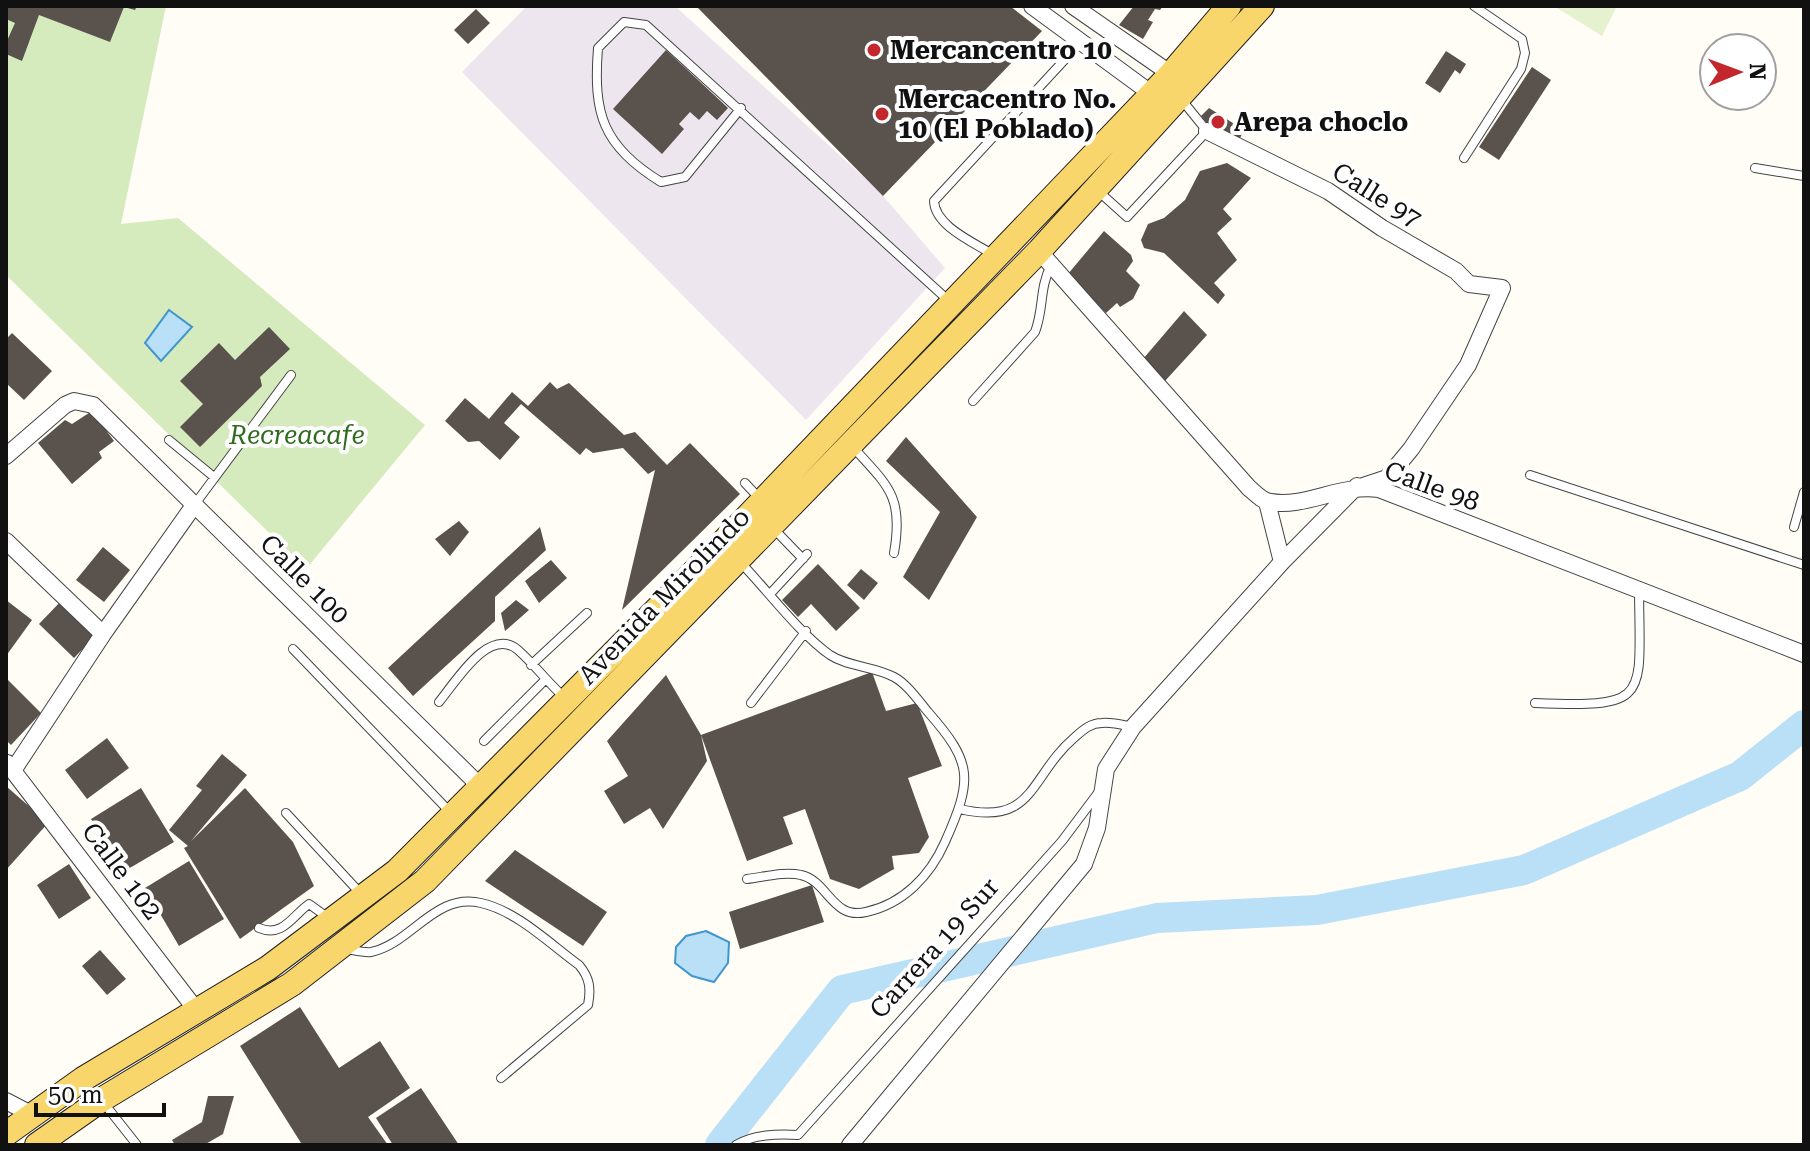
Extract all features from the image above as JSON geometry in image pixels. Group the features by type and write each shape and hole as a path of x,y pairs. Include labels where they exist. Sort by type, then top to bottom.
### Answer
{"main road":[{"name":"Avenida Mirolindo","path":"604,681 613,634 678,568 693,560 704,562 753,491 950,302 1171,74 1229,6"},
{"name":"Avenida Mirolindo","path":"37,1145 101,1100 292,984 425,881 494,793 577,708 739,560 851,444 1045,258 1096,189 1262,6"},
{"path":"494,793 530,787 581,737 604,681"},
{"name":"Avenida Mirolindo","path":"6,1134 31,1114 268,968 333,923 366,898 454,816 494,793"}],"street":[{"path":"1032,6 1152,94"},
{"path":"1073,6 1171,74"},
{"path":"1096,22 1106,6"},
{"name":"Calle 97","path":"1207,131 1328,191 1382,228 1456,271 1469,284 1502,288 1468,365 1387,478 1359,486"},
{"path":"1045,258 1249,488 1267,502 1282,562"},
{"name":"Calle 100","path":"6,456 65,405 74,401 93,405 494,793"},
{"name":"Calle 98","path":"1267,502 1295,502 1359,486 1379,489 1804,654"},
{"name":"Carrera 19 Sur","path":"850,1145 1017,940 1084,864 1097,828 1106,769 1133,727 1282,562 1359,486"},
{"path":"10,765 195,504"},
{"path":"6,541 103,634"},
{"name":"Calle 102","path":"10,765 197,1011"},
{"path":"6,1101 31,1114"}],"lane":[{"path":"1464,158 1521,69 1525,53 1522,39 1474,6"},
{"path":"741,108 685,177 661,182 640,169 617,147 603,123 597,100 598,48 624,22 646,25 741,108 950,302"},
{"path":"994,256 942,220 934,211 934,201 1081,42"},
{"name":"Calle 97","path":"1181,98 1207,131"},
{"path":"1096,189 1127,217 1207,131"},
{"path":"1755,168 1804,176"},
{"path":"973,401 1035,332 1040,320 1045,258"},
{"path":"195,504 291,375"},
{"path":"169,440 214,477"},
{"path":"851,444 894,496 899,523 894,553"},
{"path":"1530,475 1804,565"},
{"path":"1794,527 1804,492"},
{"path":"770,594 805,557 771,526"},
{"path":"739,560 806,631 841,660 895,677 958,745 965,773 960,809 926,877 899,899 865,913 849,913 837,907 812,879 799,874 747,879"},
{"path":"1535,703 1597,706 1619,701 1632,691 1640,673 1639,591"},
{"path":"531,665 587,613"},
{"path":"751,703 806,631"},
{"path":"439,702 484,650 505,643 516,648 545,680 577,708"},
{"path":"293,649 454,816"},
{"path":"484,741 545,680"},
{"path":"960,809 991,813 1017,807 1066,744 1088,726 1104,722 1133,727"},
{"name":"Carrera 19 Sur","path":"736,1145 779,1134 798,1135 1062,841 1101,789"},
{"path":"286,813 366,898"},
{"path":"341,948 371,952 440,909 465,900 483,903 509,915 579,965 586,973 591,990 588,1005 501,1078"},
{"path":"259,928 270,931 290,924 309,904 316,906 333,923"},
{"path":"101,1100 137,1145"}],"shaded area":[{"path":"527,6 675,6 878,190 945,268 806,420 462,72"}],"green space":[{"name":"Recreacafe","path":"6,6 166,6 121,224 178,218 425,425 306,569 6,275"},
{"path":"1554,6 1617,6 1602,36"}],"water":[{"path":"169,310 192,327 161,361 145,343"},
{"path":"706,931 729,942 728,963 714,982 692,976 675,963 676,947 686,936"}],"building":[{"path":"6,6 137,6 135,10 124,7 110,42 39,15 22,61 6,54 6,43 15,23 6,19"},
{"name":"Mercacentro No. 10 (El Poblado)","path":"696,6 1010,6 1042,31 883,196"},
{"path":"1134,6 1163,6 1160,10 1155,9 1148,20 1153,22 1143,39 1119,25"},
{"path":"476,9 490,23 468,44 454,30"},
{"path":"666,50 728,108 717,120 707,111 699,120 690,112 679,124 684,129 662,154 613,109"},
{"path":"1446,51 1466,64 1460,74 1455,70 1440,93 1425,83"},
{"path":"1532,67 1551,80 1499,160 1479,147"},
{"name":"Arepa choclo","path":"1209,108 1244,130 1238,142 1211,128 1201,116"},
{"path":"1227,163 1251,178 1223,209 1232,219 1217,233 1237,260 1214,283 1225,295 1218,304 1164,253 1144,248 1141,240 1148,224 1164,218 1185,200 1200,171"},
{"path":"1104,231 1131,255 1133,261 1126,271 1140,285 1133,299 1120,307 1117,303 1106,313 1068,274"},
{"path":"1184,311 1207,335 1165,381 1143,359"},
{"path":"269,327 290,349 260,377 262,386 200,447 180,427 203,404 180,381 219,343 235,360"},
{"path":"12,333 52,371 24,400 6,383 6,339"},
{"path":"550,382 557,389 569,383 624,435 635,432 667,465 690,443 740,494 622,610 655,470 648,474 623,448 593,453 586,448 580,455 521,404 504,423 520,437 500,460 479,441 468,442 445,421 465,398 489,419 512,392 528,406"},
{"path":"92,411 114,441 99,452 102,458 72,484 38,443 65,420 72,424"},
{"path":"906,437 977,517 929,600 903,577 940,512 886,461"},
{"path":"459,521 469,532 450,556 435,539"},
{"path":"540,527 546,550 495,597 495,621 413,696 388,668"},
{"path":"103,547 130,570 104,602 76,580"},
{"path":"551,560 567,578 539,603 525,581"},
{"path":"818,564 860,608 836,631 811,604 798,617 782,600"},
{"path":"861,569 878,583 864,600 847,585"},
{"path":"63,599 98,633 74,658 39,624"},
{"path":"6,600 32,620 6,656"},
{"path":"516,600 529,610 505,631 501,613"},
{"path":"872,672 886,711 917,703 942,766 908,778 929,837 919,853 892,856 894,869 859,889 830,879 805,809 783,817 793,844 747,861 701,735"},
{"path":"666,675 701,735 707,761 663,829 650,808 624,824 604,791 628,776 607,741"},
{"path":"6,678 41,713 11,745 6,740"},
{"path":"107,738 129,768 87,799 65,770"},
{"path":"222,754 247,775 191,841 245,788 293,842 314,886 240,939 184,848 188,846 169,830 202,790 196,786"},
{"path":"6,786 48,823 6,870"},
{"path":"141,788 174,842 123,872 91,819"},
{"path":"515,850 607,912 583,946 485,881"},
{"path":"189,861 224,919 179,946 145,888"},
{"path":"69,864 91,898 59,919 37,885"},
{"path":"812,885 824,922 740,949 729,912"},
{"path":"100,950 126,979 107,995 82,966"},
{"path":"300,1007 339,1068 380,1041 410,1088 368,1117 388,1145 299,1145 301,1143 240,1046"},
{"path":"421,1088 459,1145 393,1145 376,1118"},
{"path":"208,1096 234,1096 223,1134 204,1145 175,1145 172,1140 202,1122"}],"waterway":[{"path":"720,1145 842,990 1157,918 1317,910 1524,870 1740,776 1804,725"}],"place":[{"name":"Mercancentro 10","path":"874,50"},
{"name":"Mercacentro No. 10 (El Poblado)","path":"882,114"},
{"name":"Arepa choclo","path":"1218,122"}]}
